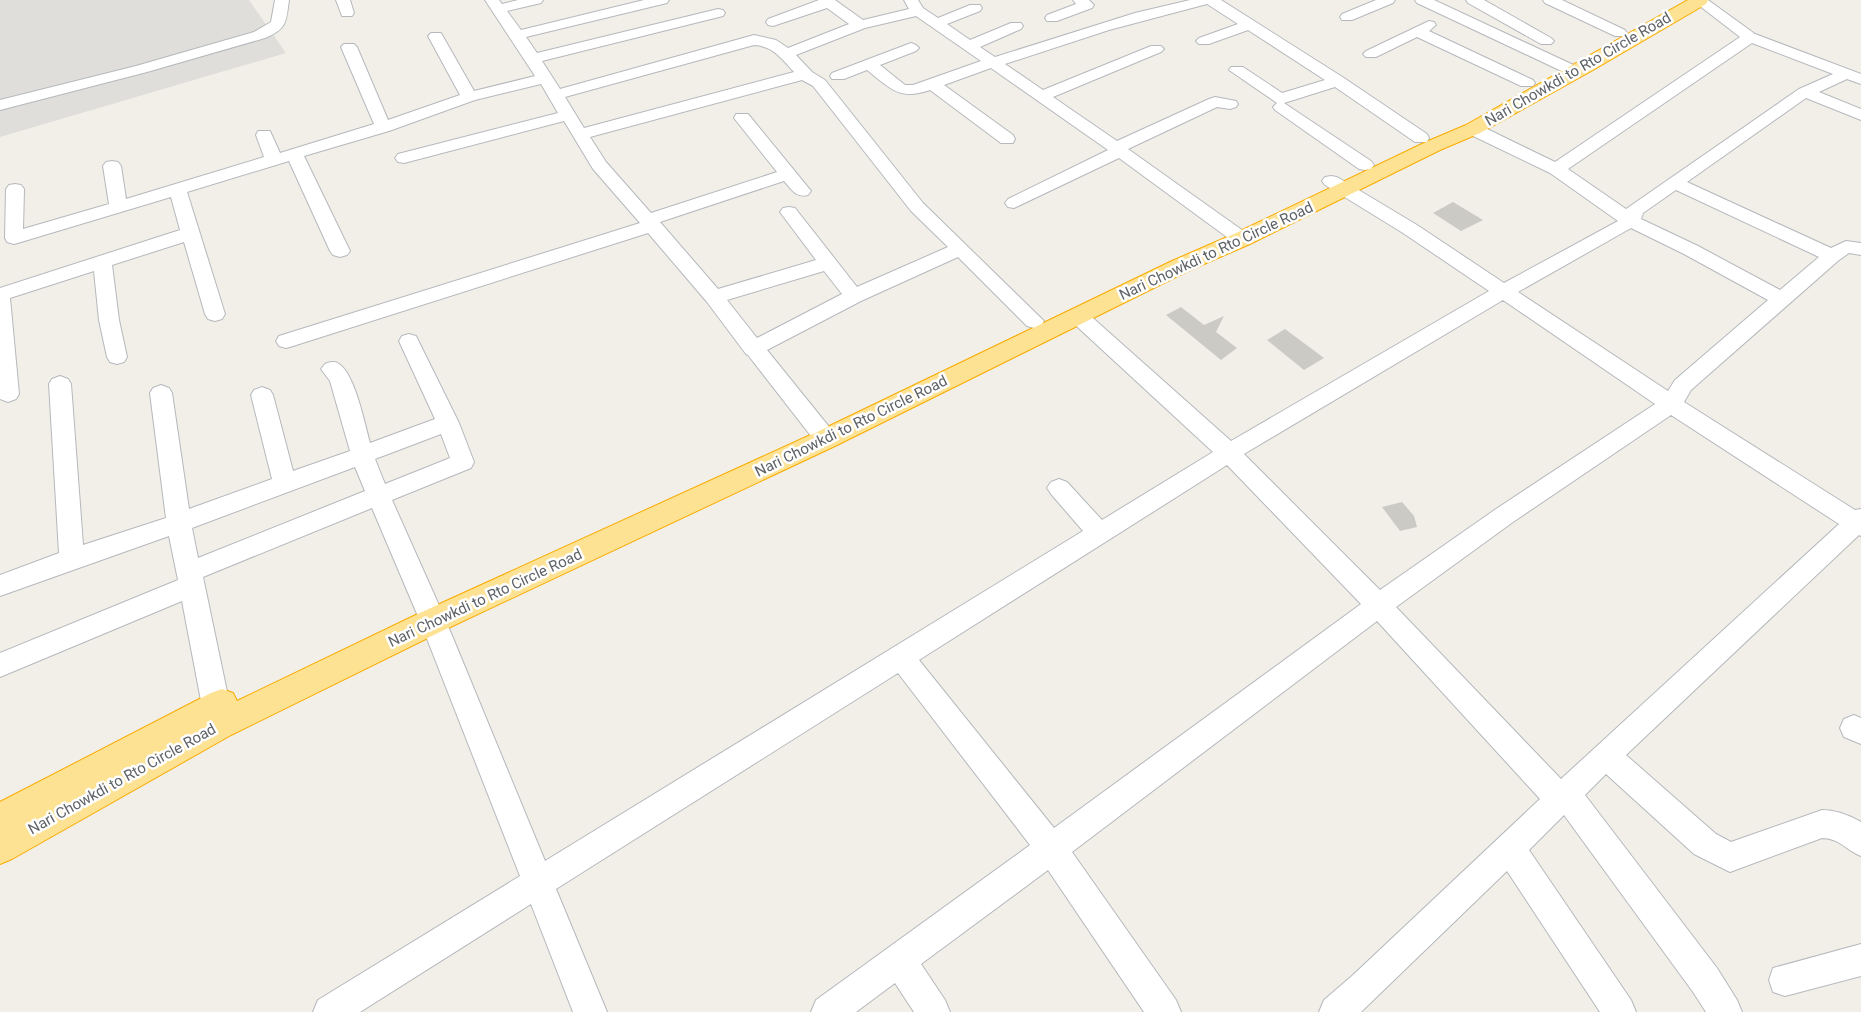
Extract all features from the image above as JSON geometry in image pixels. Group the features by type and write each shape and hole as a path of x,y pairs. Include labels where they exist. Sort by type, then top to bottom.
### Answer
{"highway":[{"path":"1338,186 1365,165 1527,83 1569,68 1668,0"},
{"name":"Nari Chowkdi to Rto Circle Road","path":"0,847 220,725 430,614 820,432 1078,316 1180,266 1236,234 1338,186 1473,129 1569,68 1699,0"},
{"path":"820,432 1034,321 1236,234"},
{"path":"0,820 216,706 430,614"}],"street":[{"path":"0,105 167,63 244,38 266,33 278,24 282,0"},
{"path":"495,4 536,0"},
{"path":"518,35 662,0"},
{"path":"1052,18 1084,2 1103,0"},
{"path":"869,64 904,90 914,90 991,63 1133,18 1172,10 1204,0"},
{"path":"1211,0 1338,81 1421,138"},
{"path":"1347,17 1388,0"},
{"path":"1422,0 1569,68"},
{"path":"1473,0 1546,41"},
{"path":"1550,0 1620,33"},
{"path":"1699,0 1750,37 1861,79"},
{"path":"773,22 828,1 860,25"},
{"path":"495,4 546,78 599,165 651,222 714,297 820,432"},
{"path":"533,58 720,6"},
{"path":"788,53 915,6 935,24 1041,96 1236,234"},
{"path":"935,24 975,8"},
{"path":"1371,54 1451,14"},
{"path":"1204,41 1249,25"},
{"path":"968,46 1016,26"},
{"path":"1417,31 1527,83"},
{"path":"436,36 469,97"},
{"path":"1556,169 1750,37"},
{"path":"556,95 754,40 770,42 788,53 805,74 819,83 917,207 1034,321"},
{"path":"349,47 384,127"},
{"path":"838,76 910,48"},
{"path":"1041,96 1156,49"},
{"path":"1237,70 1280,100 1338,81"},
{"path":"580,134 805,74"},
{"path":"330,1012 1229,453 1502,292 1631,221 1635,210 1676,184 1805,92 1846,74"},
{"path":"15,189 14,238 384,127 469,97 546,78"},
{"path":"932,84 1007,139"},
{"path":"1805,92 1861,115"},
{"path":"1014,203 1215,102 1230,104"},
{"path":"1281,108 1365,165"},
{"path":"404,158 569,115"},
{"path":"742,118 802,191"},
{"path":"1473,129 1556,169 1631,221 1691,250 1781,299"},
{"path":"264,135 274,160"},
{"path":"294,154 340,250"},
{"path":"112,166 118,206"},
{"path":"286,341 651,222 788,174"},
{"path":"1676,184 1832,256"},
{"path":"1336,1012 1365,987 1606,755 1859,522 1671,404 1410,229 1338,186"},
{"path":"177,188 216,314"},
{"path":"789,212 854,296"},
{"path":"8,394 0,295 191,233"},
{"path":"828,1012 900,961 1173,756 1482,531 1671,404 1683,385 1832,256 1846,248 1861,249"},
{"path":"753,349 854,296 960,249"},
{"path":"102,261 109,320 117,357"},
{"path":"714,297 828,263"},
{"path":"1078,316 1229,453 1563,797 1705,980 1725,1012"},
{"path":"0,665 379,496 463,462 448,423 409,341"},
{"path":"332,369 340,379 362,454 430,614 590,1012"},
{"path":"60,384 72,559"},
{"path":"161,393 179,523 216,706"},
{"path":"262,395 285,484"},
{"path":"0,586 72,559 179,523 448,423"},
{"path":"1059,488 1100,534"},
{"path":"902,658 1051,848 1164,1012"},
{"path":"1606,755 1705,844 1730,857 1822,824 1834,823 1852,833 1861,841"},
{"path":"1510,848 1619,1012"},
{"path":"1785,980 1861,960"},
{"path":"900,961 933,1012"}],"shaded area":[{"path":"0,0 249,0 286,53 0,137"}],"building":[{"path":"1453,202 1483,220 1461,231 1433,213"},
{"path":"1181,307 1204,325 1224,316 1216,332 1237,348 1221,360 1166,315"},
{"path":"1285,329 1324,358 1304,370 1267,340"},
{"path":"1402,502 1414,516 1417,527 1400,531 1382,507"}]}
